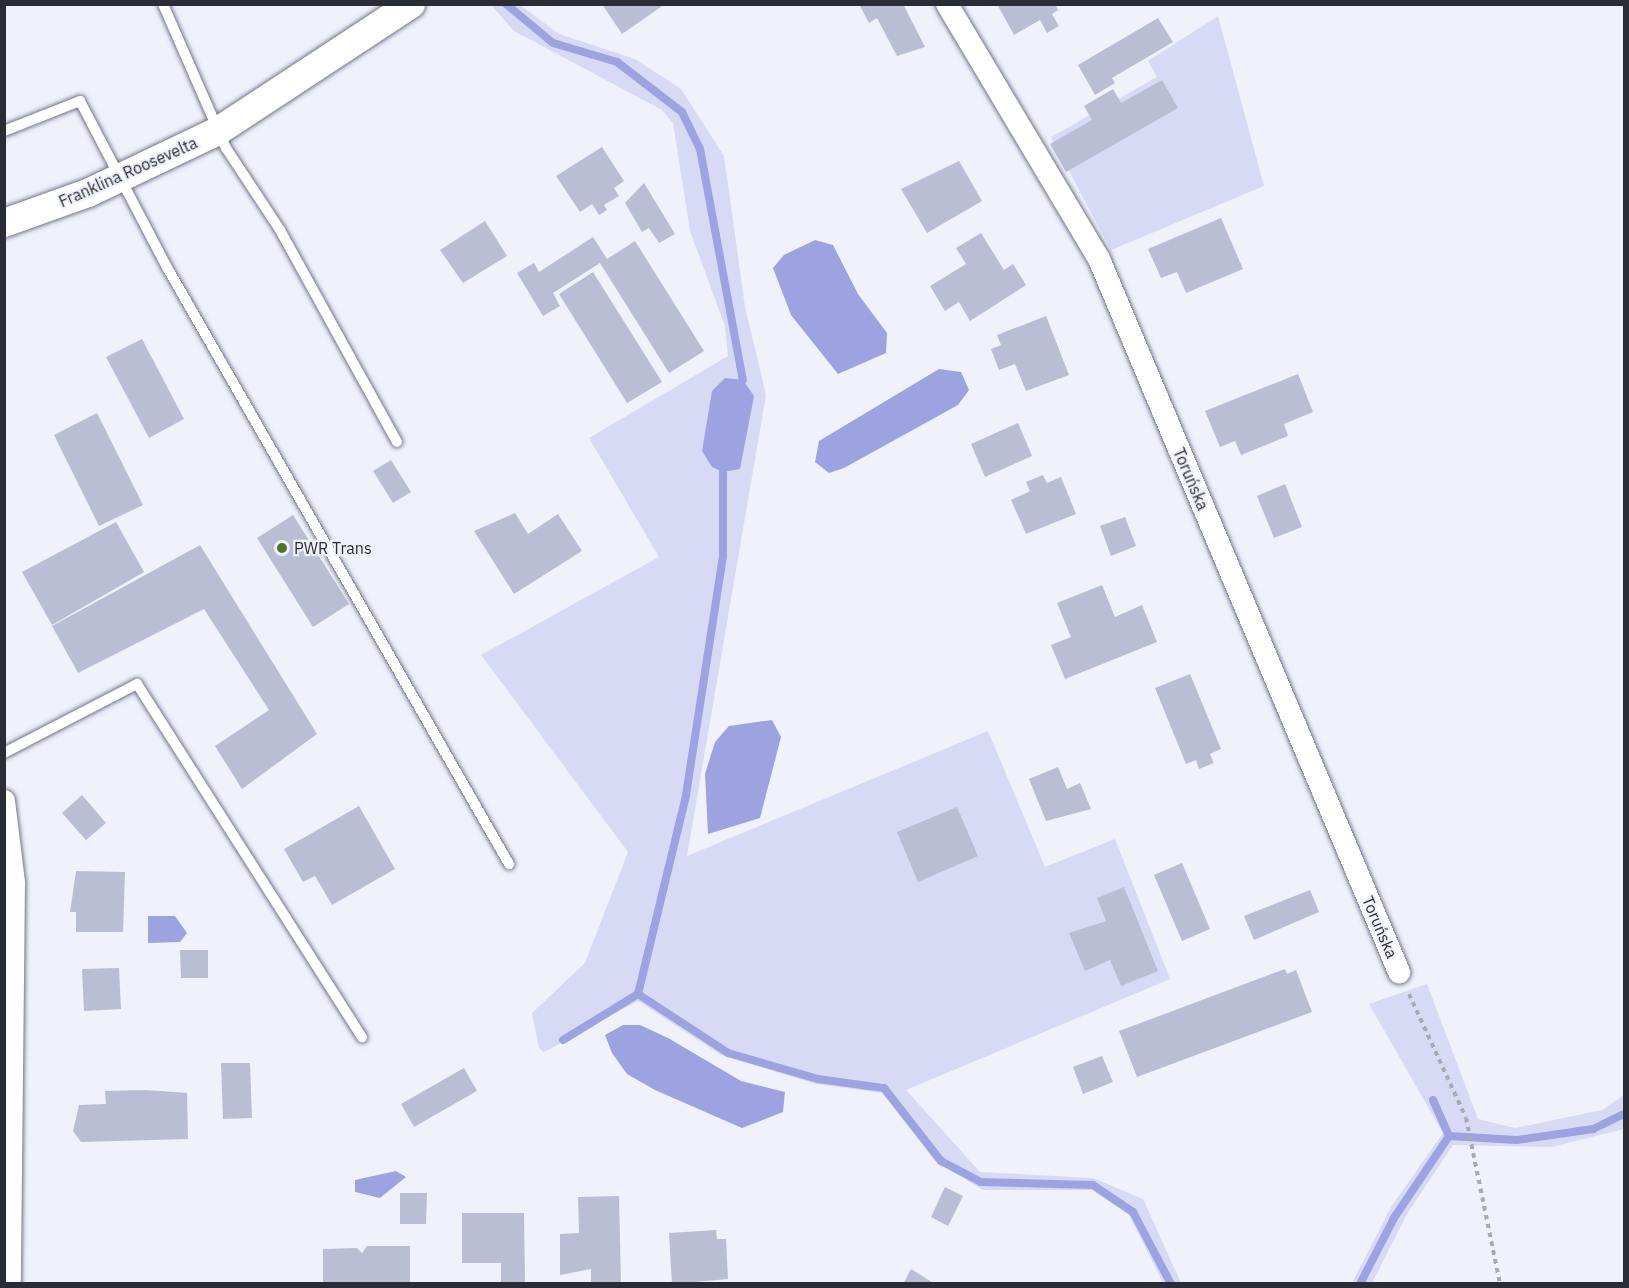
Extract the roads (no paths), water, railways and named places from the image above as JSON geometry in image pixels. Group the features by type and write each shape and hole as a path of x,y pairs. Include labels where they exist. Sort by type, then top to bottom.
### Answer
{"street":[{"name":"Franklina Roosevelta","path":"4,223 122,178 218,131 411,4"},
{"name":"Toruńska","path":"947,4 1099,259 1399,972"},
{"path":"4,801 14,883 10,1284"}],"lane":[{"name":"Franklina Roosevelta","path":"162,4 218,131"},
{"path":"4,130 80,101 168,269 508,864"},
{"path":"218,131 280,230 397,442"},
{"path":"4,753 138,684 362,1037"}],"water":[{"path":"815,240 833,245 858,294 887,333 886,353 838,374 791,315 773,268 784,255"},
{"path":"939,369 961,372 969,390 958,405 844,468 829,473 815,462 819,441"},
{"path":"725,378 743,380 754,396 740,469 723,472 712,467 702,451 712,391"},
{"path":"772,720 781,737 760,818 708,834 705,774 715,742 729,726"},
{"path":"148,916 175,916 187,933 180,942 148,943"},
{"path":"623,1025 640,1025 668,1038 741,1081 785,1092 783,1112 742,1128 655,1090 627,1074 612,1053 605,1035"},
{"path":"396,1171 406,1177 380,1198 355,1192 355,1180"}],"waterway":[{"path":"506,4 553,43 617,62 682,112 700,149 743,380"},
{"path":"563,1040 638,994 686,795 723,556 723,472"},
{"path":"638,994 728,1053 818,1079 884,1088 941,1161 981,1182 1093,1185 1133,1212 1171,1284"},
{"path":"1433,1100 1449,1136"},
{"path":"1360,1284 1394,1218 1449,1136 1517,1140 1593,1129 1624,1114"}],"place":[{"name":"PWR Trans","path":"282,548"}]}
